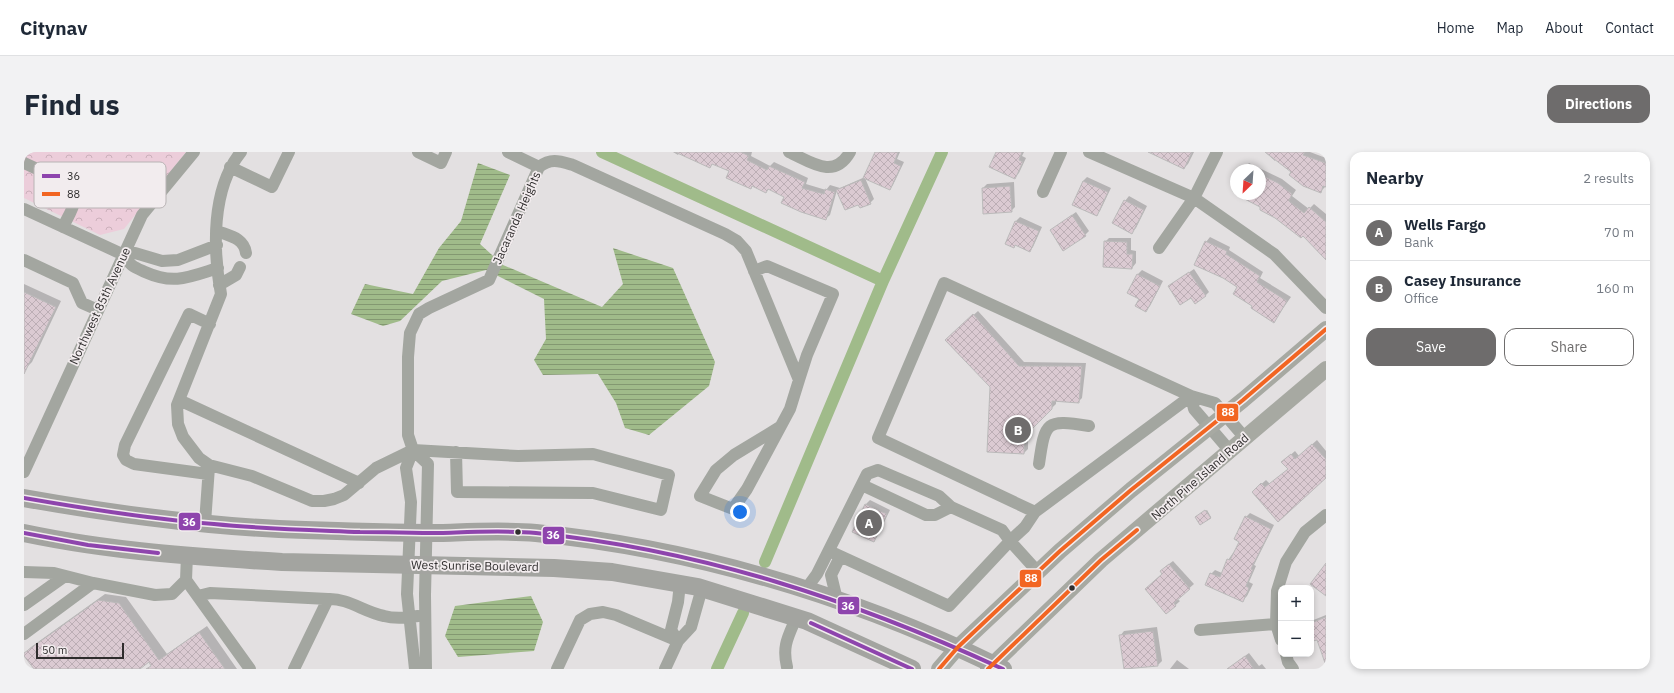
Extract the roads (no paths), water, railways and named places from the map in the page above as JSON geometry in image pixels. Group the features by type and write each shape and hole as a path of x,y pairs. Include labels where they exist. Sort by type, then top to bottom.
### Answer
{"highway":[{"path":"24,498 104,512 278,529 409,533 534,533 624,546 733,568 799,587 837,600 958,648 994,667"},
{"name":"West Sunrise Boulevard","path":"24,533 88,545 187,556 282,562 426,564 554,568 612,572 707,590 807,621 912,669"}],"main road":[{"path":"939,669 958,648 1060,551 1130,490 1209,428 1326,329"},
{"name":"North Pine Island Road","path":"994,667 1101,560 1326,368"}],"street":[{"name":"Northwest 85th Avenue","path":"166,186 194,152"},
{"path":"205,523 209,470 183,437 178,424 177,405 221,294 217,245 219,202 230,167 241,152"},
{"path":"230,167 272,187 289,152"},
{"path":"418,152 441,163 446,152"},
{"path":"508,152 539,167"},
{"path":"789,152 823,167 834,167 844,162 850,152"},
{"path":"1043,192 1061,152"},
{"path":"1088,152 1194,198 1274,254 1326,308"},
{"path":"1158,248 1194,198 1217,152"},
{"name":"Jacaranda Heights","path":"413,450 408,435 408,357 410,333 419,314 489,280 539,167 547,161 573,165 737,241 746,251 799,380"},
{"path":"24,163 34,168"},
{"path":"63,227 71,208"},
{"name":"Northwest 85th Avenue","path":"24,472 142,215 148,208"},
{"path":"24,209 124,255 130,265 168,280 186,278 218,268"},
{"path":"217,231 241,241 245,247 246,253"},
{"path":"124,255 135,253 162,261 178,260 217,245"},
{"path":"24,260 74,283 82,303 98,310"},
{"path":"754,271 767,266 833,294 807,355 790,409 747,489 733,509 700,496 716,470 734,455 780,427"},
{"path":"219,284 236,275 240,267"},
{"path":"1035,512 878,438 944,282 1191,396 1215,403 1245,438"},
{"path":"210,324 190,314 125,445 123,455 126,460 134,464 209,470 252,476 312,501 324,501 344,495 376,468 413,450 456,452 518,456 593,454 669,475 661,510 593,493 457,492 456,452"},
{"path":"1191,396 1194,409 1230,451"},
{"path":"834,554 949,606 1010,541 1025,528 1035,512 1191,396"},
{"path":"179,400 358,483"},
{"path":"1039,464 1043,437 1046,430 1053,424 1063,422 1089,426"},
{"path":"413,450 406,468 411,502 407,594 415,669"},
{"path":"413,450 428,464 426,669"},
{"path":"837,600 831,575 834,554 867,474 878,470 939,496 951,507 1002,530 1038,572"},
{"path":"862,485 926,515 935,516 951,507"},
{"path":"1278,630 1276,624 1277,591 1286,562 1305,532 1326,515"},
{"path":"799,587 818,574 834,554"},
{"path":"187,556 186,580 250,669"},
{"path":"24,572 54,573 156,596 172,594 186,580"},
{"path":"24,605 65,576"},
{"path":"24,634 93,583"},
{"path":"678,641 671,630 678,602 680,584"},
{"path":"665,669 678,641 691,627 707,590"},
{"path":"198,596 210,593 338,599 383,616 396,618 426,616"},
{"path":"294,669 328,599"},
{"path":"557,669 580,620 590,614 603,612 616,615 678,641"},
{"path":"787,668 784,655 790,616"},
{"path":"1200,630 1276,624"},
{"path":"1287,657 1288,662 1293,669"}],"waterway":[{"path":"602,152 883,281"},
{"path":"765,562 883,281 942,152"},
{"path":"717,669 743,613"}],"place":[{"name":"Casey Insurance","path":"1018,430"},
{"name":"Wells Fargo","path":"869,523"}]}
